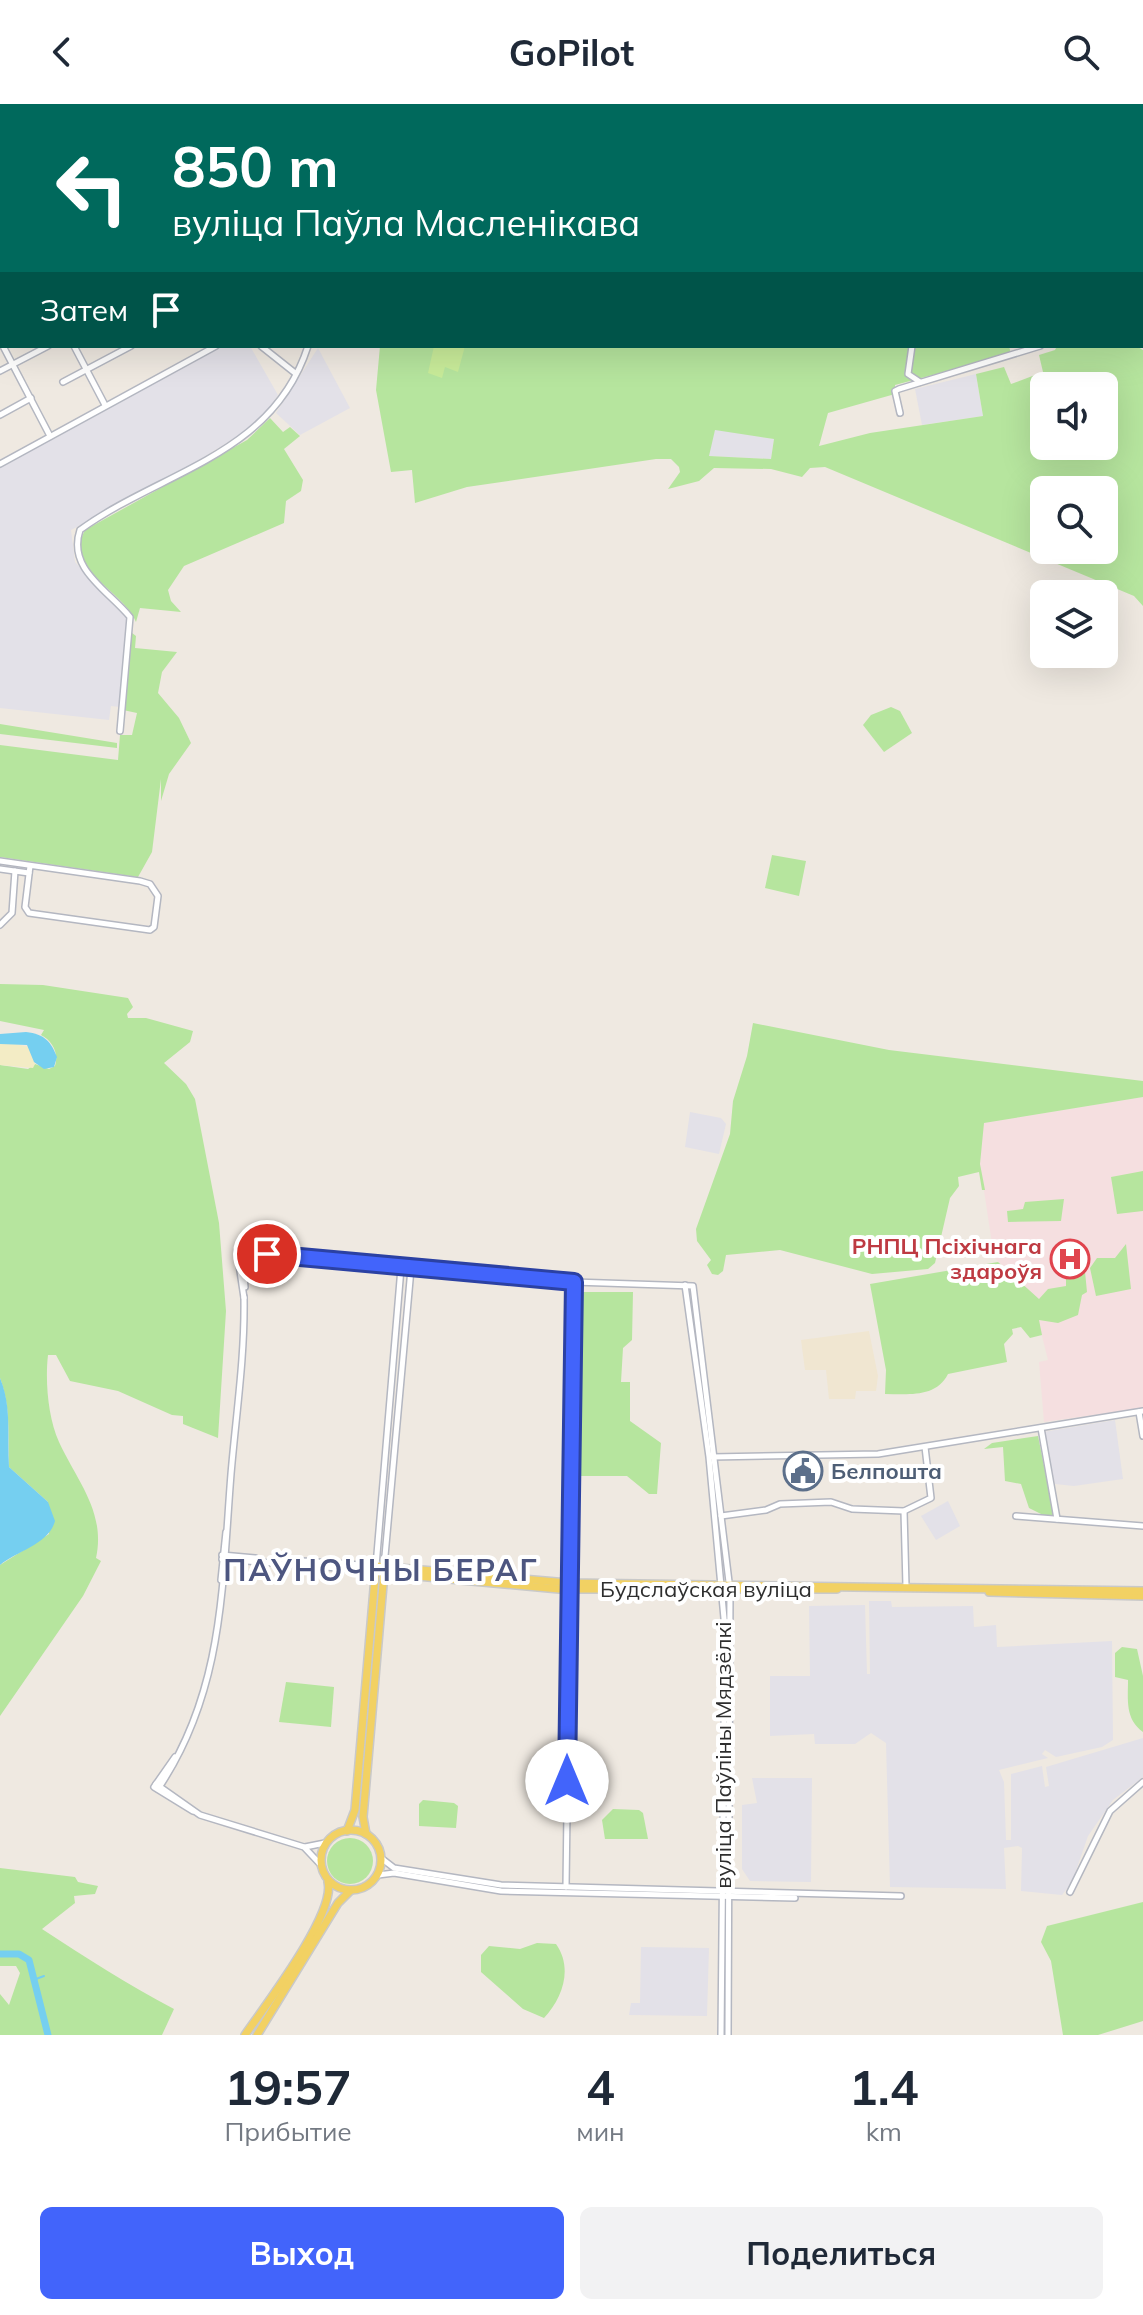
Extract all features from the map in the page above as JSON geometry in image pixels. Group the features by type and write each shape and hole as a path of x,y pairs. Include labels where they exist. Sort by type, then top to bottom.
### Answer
{"main road":[{"name":"Будслаўская вуліца","path":"380,1569 568,1586 1143,1593"},
{"path":"347,1831 355,1810 380,1569"},
{"path":"328,1880 338,1888 351,1890 368,1885 378,1875 381,1858 377,1846 366,1834 363,1817 380,1569"},
{"name":"Будслаўская вуліца","path":"726,1588 906,1586 1143,1593"},
{"path":"247,2035 286,1976 326,1906 330,1892 320,1864 325,1843 334,1834 347,1831 366,1834"},
{"path":"257,2035 338,1903 351,1890"}],"street":[{"path":"4,348 50,436"},
{"path":"0,371 44,348"},
{"path":"75,348 105,405"},
{"path":"63,382 127,348"},
{"path":"0,464 212,348"},
{"path":"264,348 295,373"},
{"path":"120,731 130,617 79,562 76,549 80,530 248,434 259,425 295,373 307,348"},
{"path":"912,348 908,374 922,382"},
{"path":"900,413 895,391 1033,348"},
{"path":"0,415 31,398"},
{"path":"0,861 150,884 158,896 155,924 150,930 27,912 30,866"},
{"path":"0,869 29,873"},
{"path":"0,925 12,913 15,871"},
{"path":"325,1843 304,1847 195,1812 158,1786 197,1715 210,1676 222,1589 244,1298 239,1253 574,1282 685,1285"},
{"path":"380,1569 401,1268"},
{"path":"380,1569 411,1269"},
{"path":"566,1887 574,1282"},
{"name":"вуліца Паўліны Мядзёлкі","path":"721,2035 726,1588 711,1457 693,1286 685,1285 711,1457 721,1516 726,1588 731,1893 728,2035"},
{"path":"711,1457 836,1457 925,1447 1141,1412 1143,1436"},
{"path":"1041,1428 1057,1519"},
{"path":"721,1516 766,1510 780,1504 831,1502 852,1509 904,1511 931,1498 925,1447"},
{"path":"904,1511 906,1586"},
{"path":"1016,1516 1143,1526"},
{"name":"Будслаўская вуліца","path":"224,1557 380,1569"},
{"path":"1070,1892 1110,1811 1143,1782"},
{"path":"304,1847 320,1864"},
{"path":"381,1858 394,1868 449,1879 585,1890"},
{"path":"378,1875 394,1873 477,1889 901,1896"},
{"path":"731,1893 795,1898"}],"shaded area":[{"path":"218,348 251,348 278,395 249,429 170,478 71,530 75,562 128,618 120,707 111,706 109,720 0,708 0,465"},
{"path":"318,348 350,408 300,435 276,413"},
{"path":"976,374 983,416 922,425 915,389"},
{"path":"715,429 774,439 771,459 708,456"},
{"name":"РНПЦ Псіхічнага здароўя","path":"1143,1097 1143,1408 1044,1422 1039,1362 1048,1360 1038,1320 1050,1318 994,1257 980,1164 983,1123"},
{"path":"690,1112 721,1118 726,1124 719,1154 685,1147"},
{"path":"869,1331 878,1376 876,1391 856,1391 855,1399 829,1399 826,1370 805,1370 801,1340"},
{"path":"1115,1420 1123,1479 1074,1486 1055,1484 1043,1432"},
{"path":"948,1501 960,1526 936,1540 921,1516"},
{"path":"869,1601 891,1601 892,1607 973,1606 974,1627 996,1625 997,1647 1112,1641 1113,1740 1102,1747 1056,1757 1045,1750 1042,1754 1048,1758 999,1770 1004,1782 1006,1840 1011,1840 1011,1774 1042,1766 1045,1787 1049,1786 1046,1767 1143,1738 1143,1777 1113,1800 1088,1836 1072,1882 1062,1895 1021,1891 1022,1848 1018,1846 1004,1848 1006,1889 890,1887 886,1743 871,1733 855,1744 815,1744 814,1734 770,1736 770,1676 810,1676 809,1606 865,1605 867,1674 870,1674"},
{"path":"752,1778 812,1778 811,1882 750,1881 742,1869 742,1805 757,1803"},
{"path":"641,1947 709,1948 707,2016 629,2015 631,2003 640,2003"}],"green space":[{"path":"380,348 1010,348 1011,354 895,385 895,394 828,413 819,446 870,433 983,416 976,374 1004,367 1011,384 1030,377 1030,460 1118,460 1118,372 1043,372 1039,355 1056,348 1140,348 1143,350 1143,606 1134,596 1118,589 1118,580 1096,580 1057,564 1118,564 1118,476 1030,476 1030,553 825,467 810,468 802,477 771,469 714,468 699,481 668,489 680,472 679,467 671,459 656,459 467,487 415,503 412,470 391,472 376,390","holes":["715,430 774,439 771,459 709,456"]},
{"path":"434,348 464,348 458,372 445,367 442,378 428,373"},
{"path":"270,418 283,432 290,427 300,436 284,449 303,480 301,491 286,501 284,523 184,566 168,590 171,601 181,612 140,608 136,622 120,600 88,569 80,544 85,530 247,440"},
{"path":"132,633 136,636 135,648 177,652 162,672 158,693 179,718 191,743 169,774 161,801 161,779 152,852 138,877 0,857 0,745 118,760 120,735 132,735 137,713 123,710"},
{"path":"891,707 900,711 912,733 884,752 863,725 871,715"},
{"path":"0,724 117,743 117,748 0,734"},
{"path":"772,855 806,861 799,896 765,888"},
{"path":"0,984 43,985 128,998 133,1007 127,1014 128,1018 146,1018 193,1031 190,1042 164,1063 186,1084 195,1099 219,1223 226,1311 218,1438 183,1424 183,1416 172,1415 118,1391 70,1381 56,1355 48,1355 47,1388 52,1422 93,1511 98,1541 96,1558 101,1561 83,1596 0,1716 0,1565 49,1534 48,1502 9,1467 7,1411 0,1378 0,1065 28,1069 35,1064 49,1069 55,1066 56,1057 52,1044 41,1035 44,1030 0,1021"},
{"path":"753,1023 889,1050 1143,1081 1143,1097 984,1123 980,1164 985,1190 982,1190 979,1172 958,1177 959,1186 950,1198 935,1263 928,1269 872,1274 780,1250 726,1255 723,1271 718,1275 712,1274 707,1265 711,1260 697,1241 696,1229 730,1134 733,1101"},
{"path":"1143,1171 1143,1211 1117,1214 1111,1177"},
{"path":"1064,1199 1061,1221 1008,1222 1007,1211 1023,1209 1025,1202"},
{"path":"1126,1244 1131,1289 1096,1296 1090,1268 1097,1258 1115,1258"},
{"path":"1076,1251 1083,1251 1087,1292 1082,1295 1078,1315 1058,1323 1039,1320 1042,1335 1030,1338 1021,1327 1012,1329 1013,1334 1004,1344 1007,1362 948,1374 943,1382 929,1391 885,1394 886,1370 870,1284 998,1262 1039,1299 1048,1289 1066,1286 1066,1270"},
{"path":"583,1292 633,1292 632,1340 623,1348 621,1382 630,1382 630,1421 661,1443 657,1494 649,1494 627,1476 579,1476 580,1296"},
{"path":"1038,1436 1054,1515 1043,1515 1029,1508 1021,1484 1005,1481 1003,1447 984,1449 992,1443"},
{"path":"1122,1647 1137,1649 1143,1676 1143,1732 1130,1715 1128,1680 1115,1677 1115,1653"},
{"path":"286,1682 334,1687 331,1727 279,1722"},
{"path":"423,1800 458,1806 456,1828 419,1826 419,1804"},
{"path":"613,1809 639,1810 643,1813 648,1839 605,1839 602,1820"},
{"path":"350,1838 366,1845 373,1861 366,1877 350,1884 334,1877 327,1861 334,1845"},
{"path":"0,1868 75,1877 78,1882 98,1886 95,1894 74,1896 75,1903 42,1929 123,1981 174,2009 162,2035 0,2035 0,1994 9,2005 20,1973 16,1966 0,1966"},
{"path":"1143,1902 1143,2021 1098,2035 1063,2035 1051,1961 1041,1942 1047,1926"},
{"path":"537,1943 556,1944 565,1973 561,1992 544,2018 523,2009 481,1972 481,1955 489,1946 520,1949"}],"sand":[{"path":"0,1044 29,1047 35,1064 33,1068 0,1065"}],"water":[{"path":"26,1032 43,1037 50,1043 57,1057 54,1067 44,1069 34,1062 27,1045 0,1044 0,1034"},
{"path":"0,1378 8,1411 9,1467 48,1502 55,1521 46,1536 0,1565"}],"waterway":[{"path":"0,1954 19,1954 29,1960 48,2035"},
{"path":"36,1979 44,1976"}],"place":[{"name":"РНПЦ Псіхічнага здароўя","path":"1070,1259"},
{"name":"Белпошта","path":"803,1471"}],"district":[{"name":"ПАЎНОЧНЫ БЕРАГ","path":"381,1570"}],"route":[{"path":"267,1254 574,1282 567,1781"}]}
